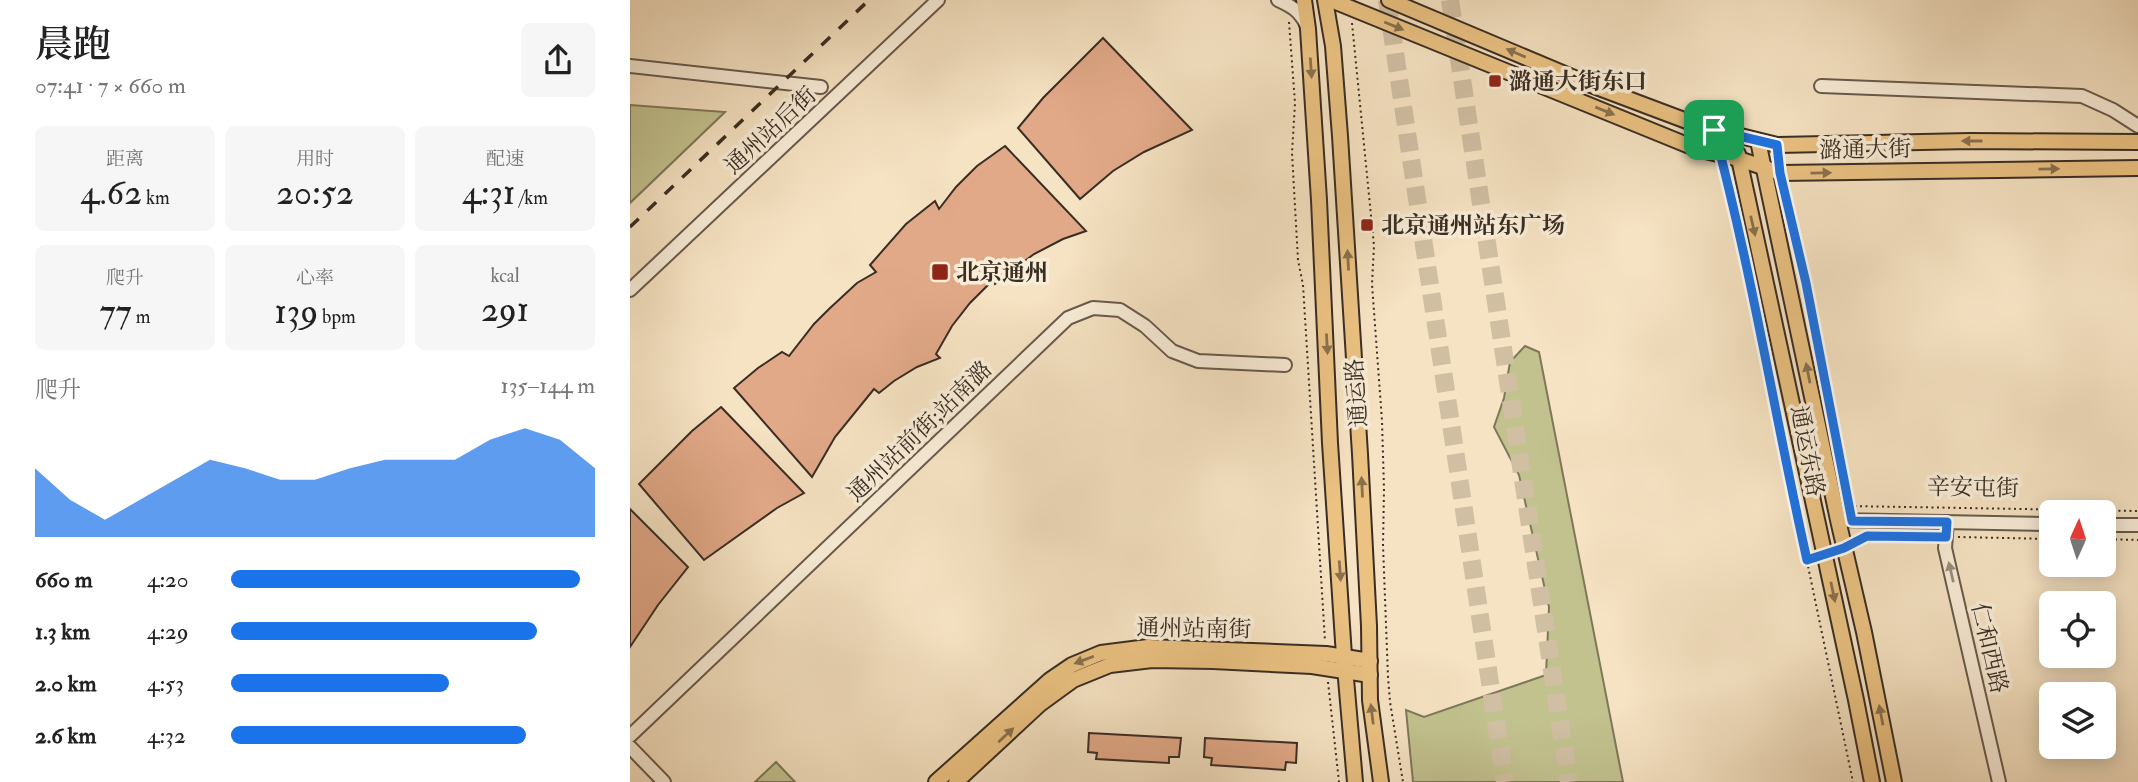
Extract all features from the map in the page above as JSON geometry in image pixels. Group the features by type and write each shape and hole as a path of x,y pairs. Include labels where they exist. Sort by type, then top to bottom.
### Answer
{"main road":[{"name":"通运路","path":"1304,0 1319,200 1330,443 1355,782"},
{"name":"通运路","path":"1325,0 1333,46 1341,148 1370,700 1381,782"},
{"name":"潞通大街","path":"1331,0 1697,149 1780,173 2138,168"},
{"name":"潞通大街","path":"1389,0 1591,85 1700,126 1777,145 1970,141 2138,142"},
{"name":"通运东路","path":"1734,135 1872,782"},
{"name":"通运东路","path":"1758,141 1845,521 1853,545 1864,632 1894,782"},
{"name":"通州站南街","path":"936,782 1050,680 1072,665 1101,653 1148,646 1327,662 1346,672 1370,668"},
{"name":"通州站南街","path":"956,782 1040,704 1073,680 1110,665 1152,660 1312,666 1344,656 1370,668"}],"street":[{"name":"通州站后街","path":"630,290 938,0"},
{"path":"1283,2 1301,14 1308,29"},
{"path":"630,66 821,88"},
{"path":"1821,86 2082,96 2138,125"},
{"name":"通州站前街;站南潞","path":"630,736 1068,318 1093,309 1120,310 1145,326 1172,351 1198,361 1285,365"},
{"name":"辛安屯街","path":"1845,521 2039,524"},
{"name":"仁和西路","path":"1947,522 1945,548 1999,782"},
{"path":"2116,525 2138,525"},
{"path":"630,747 664,782"}],"path":[{"name":"通运路","path":"1283,2 1295,103 1292,153 1298,260 1303,285 1327,662 1339,782"},
{"name":"通运路","path":"1350,8 1357,56 1374,246 1372,284 1382,421 1388,677 1404,782"},
{"name":"通运东路","path":"1721,155 1755,300 1853,782"},
{"name":"通运东路","path":"1780,173 1806,283 1843,478"},
{"name":"通运东路","path":"1845,521 1849,506 1847,499"},
{"name":"辛安屯街","path":"1849,506 2138,511"},
{"path":"1853,545 1867,536 2039,539"},
{"path":"2116,540 2138,540"}],"green space":[{"path":"630,105 725,112 630,203"},
{"path":"1525,346 1539,352 1623,782 1413,782 1406,710 1424,717 1546,675 1549,607 1519,475 1494,427 1504,398 1510,362"},
{"path":"776,762 795,782 755,782"}],"building":[{"path":"1103,38 1192,130 1144,152 1113,171 1080,199 1018,128 1043,98"},
{"path":"1005,146 1086,231 1034,254 995,284 993,280 952,326 936,354 940,358 917,367 879,393 874,389 835,437 812,477 734,388 782,352 789,356 829,309 857,283 876,272 870,265 906,224 935,201 939,209 977,166"},
{"path":"721,407 804,493 777,508 704,560 639,484 692,431"},
{"path":"630,509 688,567 630,647"},
{"path":"1089,733 1181,738 1179,757 1169,757 1169,763 1096,759 1097,753 1088,752"},
{"path":"1205,738 1297,743 1296,763 1286,762 1285,770 1211,765 1212,758 1204,757"}],"tunnel":[{"path":"1387,0 1505,782"},
{"path":"1450,0 1569,782"}],"railway":[{"path":"630,227 869,0"}],"place":[{"name":"潞通大街东口","path":"1495,81"},
{"name":"北京通州站东广场","path":"1367,225"},
{"name":"北京通州","path":"940,272"}],"route":[{"path":"1714,130 1777,145 1780,173 1806,283 1852,521 1947,522 1946,537 1867,536 1844,548 1807,560 1768,361 1731,190 1714,130"}]}
